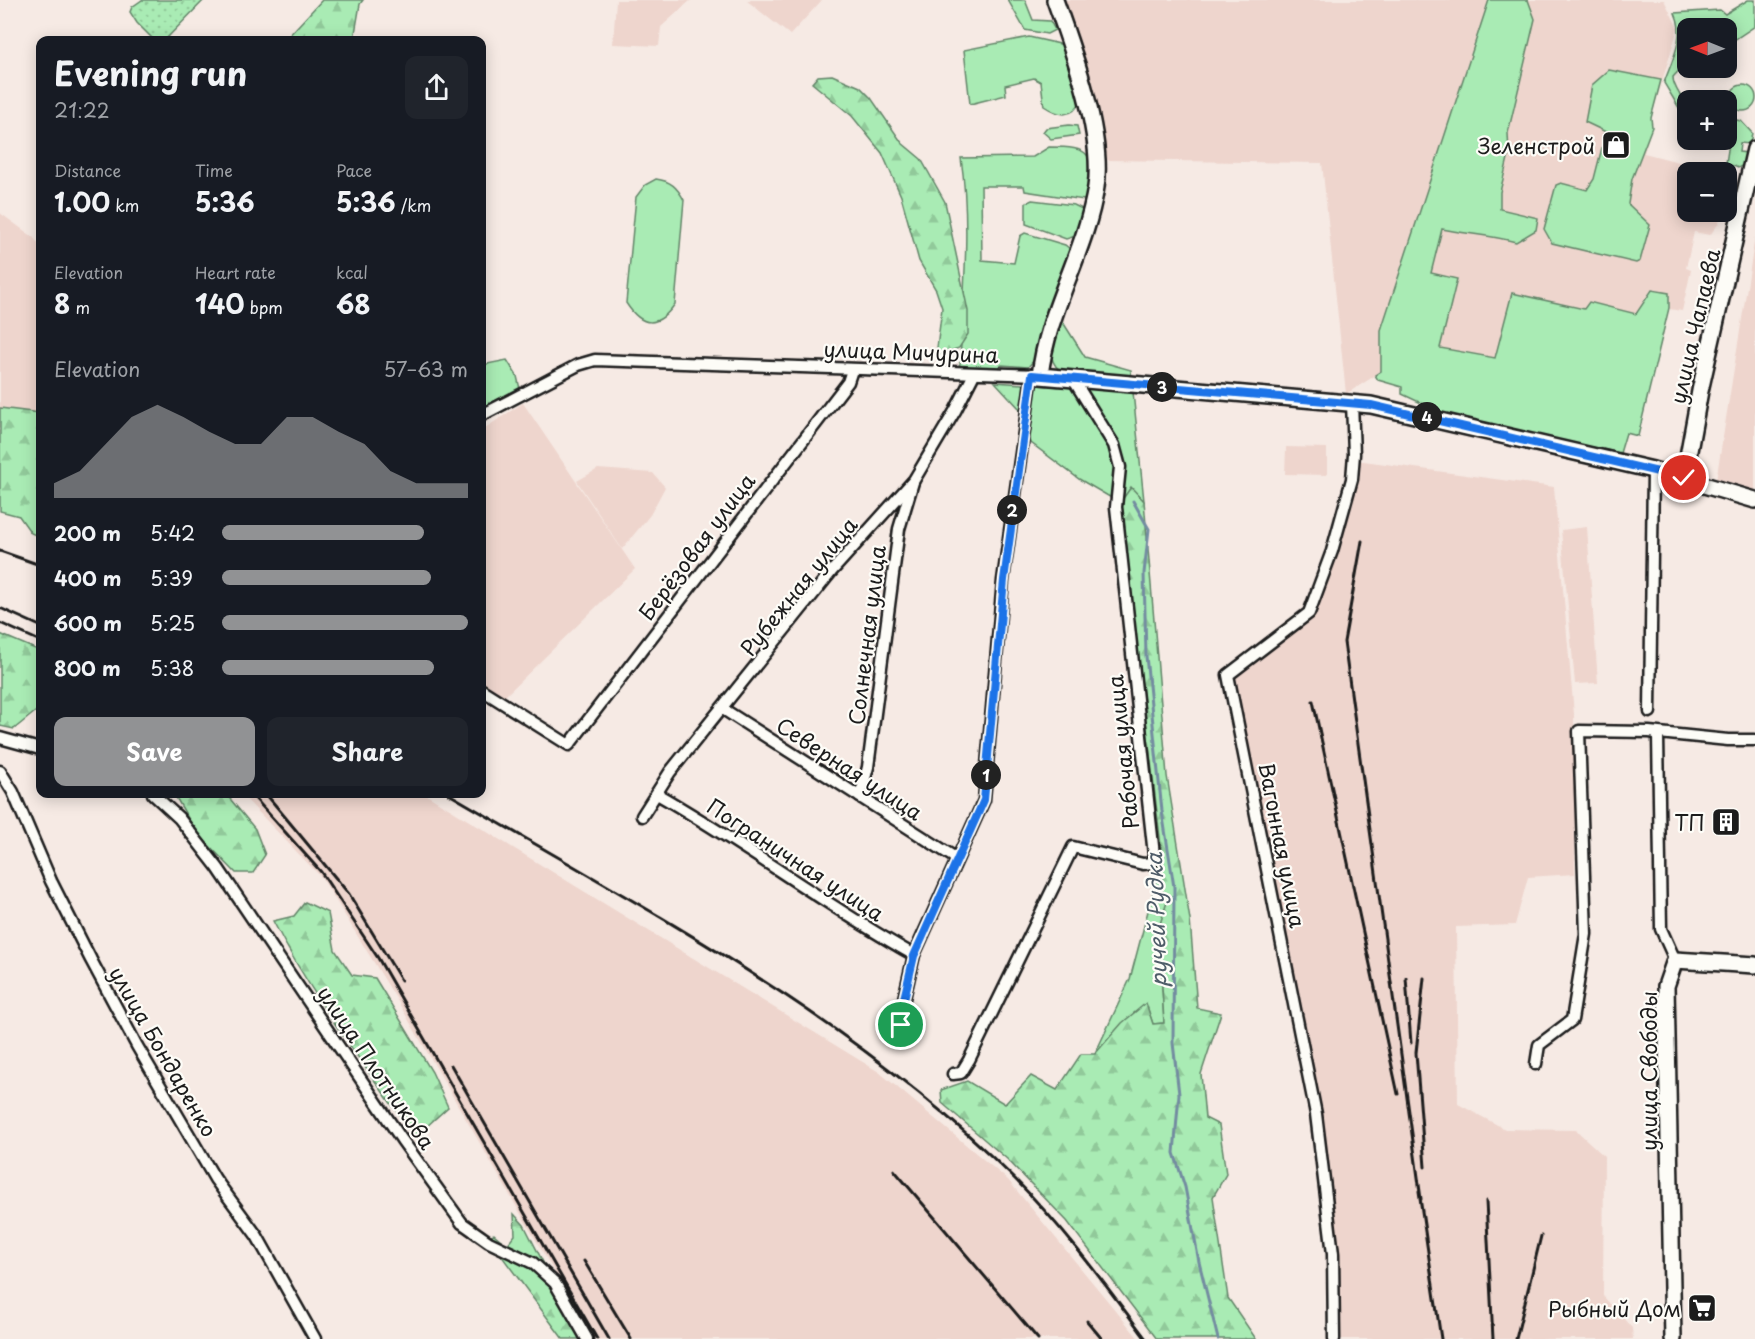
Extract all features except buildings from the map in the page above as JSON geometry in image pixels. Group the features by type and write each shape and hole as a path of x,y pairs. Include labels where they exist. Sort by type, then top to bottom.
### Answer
{"main road":[{"path":"1036,375 1057,304 1094,197 1098,164 1091,120 1056,0"},
{"name":"улица Чапаева","path":"1684,478 1700,391 1755,149"},
{"name":"улица Мичурина","path":"1036,375 1371,405 1653,470 1755,500"},
{"path":"1675,960 1755,965"},
{"name":"улица Свободы","path":"1673,1339 1666,986 1675,960"}],"street":[{"name":"улица Мичурина","path":"486,413 578,364 595,360 1036,375"},
{"name":"Берёзовая улица","path":"486,693 569,745 848,382 852,370"},
{"name":"Рубежная улица","path":"642,816 670,772 831,572 914,480 974,374"},
{"path":"905,1034 900,1016 914,956 984,800 1004,580 1036,375"},
{"name":"Рабочая улица","path":"953,1074 961,1073 969,1060 1073,847 1143,864 1152,863 1154,855 1116,507 1120,467 1114,445 1073,379"},
{"name":"Вагонная улица","path":"1334,1339 1332,1254 1316,1114 1228,675 1308,613 1332,551 1352,479 1354,454 1352,403"},
{"path":"1650,712 1653,470"},
{"name":"Солнечная улица","path":"860,797 868,767 899,529 914,480"},
{"name":"Северная улица","path":"723,709 957,859"},
{"path":"1536,1064 1539,1045 1572,1020 1586,934 1579,731 1649,732 1658,735 1755,740"},
{"path":"1658,735 1661,929 1675,960"},
{"path":"0,738 36,748"},
{"name":"улица Бондаренко","path":"0,771 13,792 91,960 137,1046 215,1179 257,1236 315,1339"},
{"name":"Пограничная улица","path":"657,795 690,813 853,922 914,956"},
{"name":"улица Плотникова","path":"157,798 178,818 218,868 462,1223 489,1242 533,1263 555,1283 587,1339"}],"shaded area":[{"path":"616,0 691,0 661,27 659,46 613,44"},
{"path":"746,0 822,0 790,35"},
{"path":"1061,0 1664,0 1677,26 1677,31 1651,118 1652,127 1644,153 1679,162 1677,222 1719,222 1710,235 1694,232 1686,268 1691,270 1682,311 1669,309 1639,432 1381,372 1346,394 1322,163 1105,160 1073,36"},
{"path":"0,213 36,241 36,411 35,413 0,408"},
{"path":"1755,237 1755,492 1716,481"},
{"path":"523,403 635,569 502,699 486,687 486,427"},
{"path":"1286,447 1327,448 1327,475 1285,474"},
{"path":"1349,459 1554,487 1574,714 1575,874 1528,877 1515,925 1456,927 1458,1104 1505,1129 1576,1130 1604,1156 1603,1296 1632,1328 1633,1339 1334,1339 1333,1254 1316,1113 1229,675 1309,613 1333,553"},
{"path":"598,469 653,473 665,487 650,515 622,549 577,481"},
{"path":"1587,527 1598,683 1575,684 1561,530"},
{"path":"245,798 432,798 879,1072 1008,1180 1139,1339 593,1339 397,1000 322,878"}],"green space":[{"path":"142,0 204,0 169,36 150,36 130,12 132,7"},
{"path":"322,0 363,0 360,4 355,36 289,36"},
{"path":"1008,0 1025,0 1033,20 1050,21 1055,30 1047,34 1025,30"},
{"path":"1489,0 1528,0 1535,19 1508,133 1509,154 1500,192 1500,209 1538,218 1536,230 1516,242 1442,229 1431,273 1457,279 1440,348 1495,358 1512,293 1584,309 1589,302 1636,314 1652,290 1669,293 1669,308 1638,436 1626,433 1620,453 1451,417 1402,394 1402,387 1378,380 1375,375 1381,371 1381,330"},
{"path":"1748,0 1755,0 1755,26 1737,38 1737,18 1677,19 1675,13 1720,10 1725,14"},
{"path":"1029,37 1064,45 1081,100 1078,106 1070,113 1060,114 1044,106 1041,82 1034,78 1005,85 1006,95 970,104 964,50"},
{"path":"1677,44 1677,73 1673,77 1677,90 1677,105 1664,83"},
{"path":"1609,70 1661,80 1651,118 1652,127 1632,179 1628,204 1650,225 1640,261 1636,263 1552,243 1544,229 1556,185 1561,183 1587,190 1594,179 1606,132 1585,122 1592,85"},
{"path":"832,75 860,87 871,98 902,143 921,159 945,202 968,311 968,334 959,348 936,356 942,308 936,290 919,261 901,196 882,153 852,116 812,83 818,76"},
{"path":"1743,85 1748,86 1755,93 1755,103 1752,107 1743,111 1737,109 1737,90 1734,89"},
{"path":"1737,120 1741,121 1752,133 1750,144 1740,143 1739,152 1748,153 1745,164 1738,168 1737,162 1726,162 1728,150 1737,150"},
{"path":"1077,126 1079,135 1051,139 1043,132 1046,128"},
{"path":"1049,147 1075,149 1087,155 1091,170 1090,195 1084,200 1025,191 1024,186 981,186 982,260 1014,263 1020,236 1025,233 1065,245 1070,249 1035,359 1028,367 1002,365 993,371 955,370 960,364 965,261 964,183 961,158 1033,157"},
{"path":"656,179 673,185 684,200 675,304 669,312 656,321 650,322 638,317 626,303 636,197 645,185"},
{"path":"1032,200 1074,205 1084,210 1076,236 1066,239 1026,224 1026,203"},
{"path":"1059,316 1085,357 1131,370 1132,380 1060,370 1052,359 1051,352"},
{"path":"507,360 517,376 520,389 486,408 486,364"},
{"path":"995,382 1133,392 1144,501 1131,488 1120,503 1079,479 1031,443 1019,408"},
{"path":"0,408 36,412 36,535 31,533 19,516 0,511"},
{"path":"1131,487 1144,501 1167,776 1190,920 1197,1008 1221,1013 1201,1074 1205,1118 1219,1125 1226,1174 1213,1197 1228,1298 1256,1339 1157,1339 1067,1221 1007,1159 942,1103 941,1090 967,1081 1005,1104 1031,1076 1057,1090 1081,1054 1095,1054 1122,1023 1146,1003 1153,1024 1164,1023 1160,951 1155,940 1167,902 1157,877 1161,846 1120,503"},
{"path":"0,634 36,649 36,711 14,729 0,726"},
{"path":"176,798 229,798 255,829 265,855 253,873 236,873 196,832"},
{"path":"1157,877 1168,902 1155,940 1160,951 1164,1023 1153,1024 1146,1004 1095,1054 1130,979"},
{"path":"305,902 328,913 335,950 352,975 375,978 432,1072 448,1107 426,1127 425,1139 414,1136 358,1057 305,977 273,921 294,916"},
{"path":"514,1214 524,1225 544,1264 565,1293 588,1339 563,1339 487,1236 494,1234 507,1245 515,1235"}],"waterway":[{"name":"ручей Рудка","path":"1133,501 1149,529 1144,573 1146,656 1162,811 1174,887 1173,1043 1179,1094 1174,1153 1185,1187 1199,1262 1218,1339"}],"railway":[{"path":"1362,541 1344,642 1421,1199"},
{"path":"0,551 36,564"},
{"path":"0,608 36,624"},
{"path":"0,623 36,639"},
{"path":"1313,701 1398,1094"},
{"path":"255,798 321,872 378,958 597,1339"},
{"path":"269,798 349,894 401,980"},
{"path":"456,798 744,968 885,1066 951,1120 1014,1178 1083,1256 1146,1339"},
{"path":"1406,978 1411,1043"},
{"path":"1424,978 1416,1053 1425,1167"},
{"path":"451,1065 609,1339"},
{"path":"894,1170 1038,1339"},
{"path":"1419,1191 1441,1339"},
{"path":"1486,1201 1493,1339"},
{"path":"1516,1339 1541,1236"},
{"path":"584,1261 631,1339"},
{"path":"1087,1321 1102,1339"}],"place":[{"name":"Зеленстрой","path":"1616,145"},
{"name":"ТП","path":"1726,822"},
{"name":"Рыбный Дом","path":"1702,1308"}],"route":[{"path":"901,1025 900,1016 914,956 984,800 1004,580 1032,375 1371,405 1684,478"}]}
